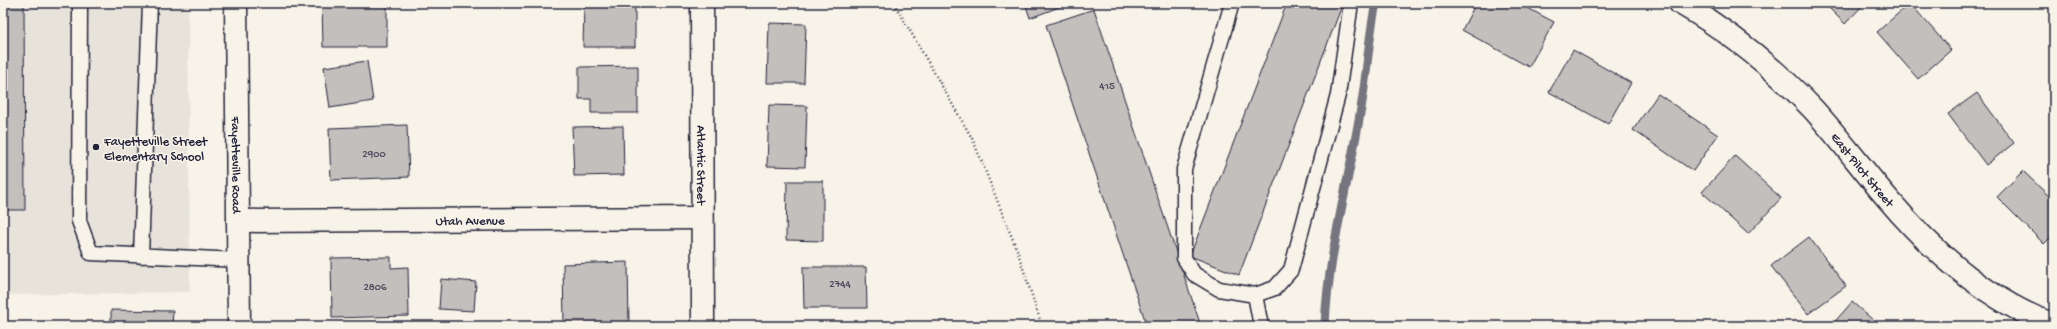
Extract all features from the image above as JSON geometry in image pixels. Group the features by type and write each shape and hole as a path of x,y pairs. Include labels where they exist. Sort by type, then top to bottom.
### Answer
{"street":[{"name":"Fayetteville Road","path":"236,3 238,326"},
{"name":"Atlantic Street","path":"702,3 703,326"},
{"name":"East Pilot Street","path":"1680,3 1760,58 1812,108 1888,199 1932,245 1973,282 2001,301 2054,325"},
{"name":"Utah Avenue","path":"238,221 702,218"}],"lane":[{"path":"80,3 79,221 91,253 238,260"},
{"path":"141,256 150,3"},
{"path":"1232,3 1184,169 1184,258 1194,274 1220,289 1255,295 1275,288 1291,270 1338,95 1351,3"},
{"path":"1255,295 1261,326"}],"path":[{"path":"894,3 973,140 1017,250 1042,326"}],"shaded area":[{"name":"Fayetteville Street Elementary School","path":"3,3 188,3 190,292 3,295"}],"building":[{"path":"3,3 24,3 25,210 5,210 3,219"},
{"path":"322,3 387,3 387,47 323,47"},
{"path":"584,3 635,3 635,47 583,47"},
{"path":"1025,3 1070,3 1030,18"},
{"path":"1287,3 1343,3 1239,275 1190,256"},
{"path":"1476,3 1518,3 1554,22 1529,67 1462,30"},
{"path":"1824,3 1865,3 1845,24"},
{"path":"1910,3 1951,50 1918,79 1877,32"},
{"path":"1094,9 1201,326 1147,326 1046,25"},
{"path":"769,23 806,24 804,83 767,83"},
{"path":"1573,50 1631,83 1608,124 1549,92"},
{"path":"367,61 373,101 330,108 324,67"},
{"path":"638,66 638,113 591,113 591,99 579,99 579,67"},
{"path":"1977,93 2014,143 1986,165 1948,114"},
{"path":"1658,94 1718,135 1693,171 1633,130"},
{"path":"769,105 807,106 805,167 767,166"},
{"path":"407,125 409,177 331,180 329,128"},
{"path":"623,126 624,175 574,176 572,127"},
{"path":"1735,156 1781,198 1748,234 1702,192"},
{"path":"2023,171 2054,201 2054,234 2044,244 1997,197"},
{"path":"787,181 823,181 823,241 786,240"},
{"path":"1809,237 1846,286 1808,314 1771,266"},
{"path":"391,257 391,268 408,267 409,316 332,318 331,258"},
{"path":"628,262 629,326 564,326 563,264"},
{"path":"803,267 866,267 867,308 804,308"},
{"path":"441,279 476,282 474,311 439,309"},
{"path":"1852,302 1880,326 1831,326"},
{"path":"111,310 173,311 172,326 111,326"}],"waterway":[{"path":"1325,326 1334,246 1355,141 1376,3"}],"place":[{"name":"Fayetteville Street Elementary School","path":"96,147"}]}
